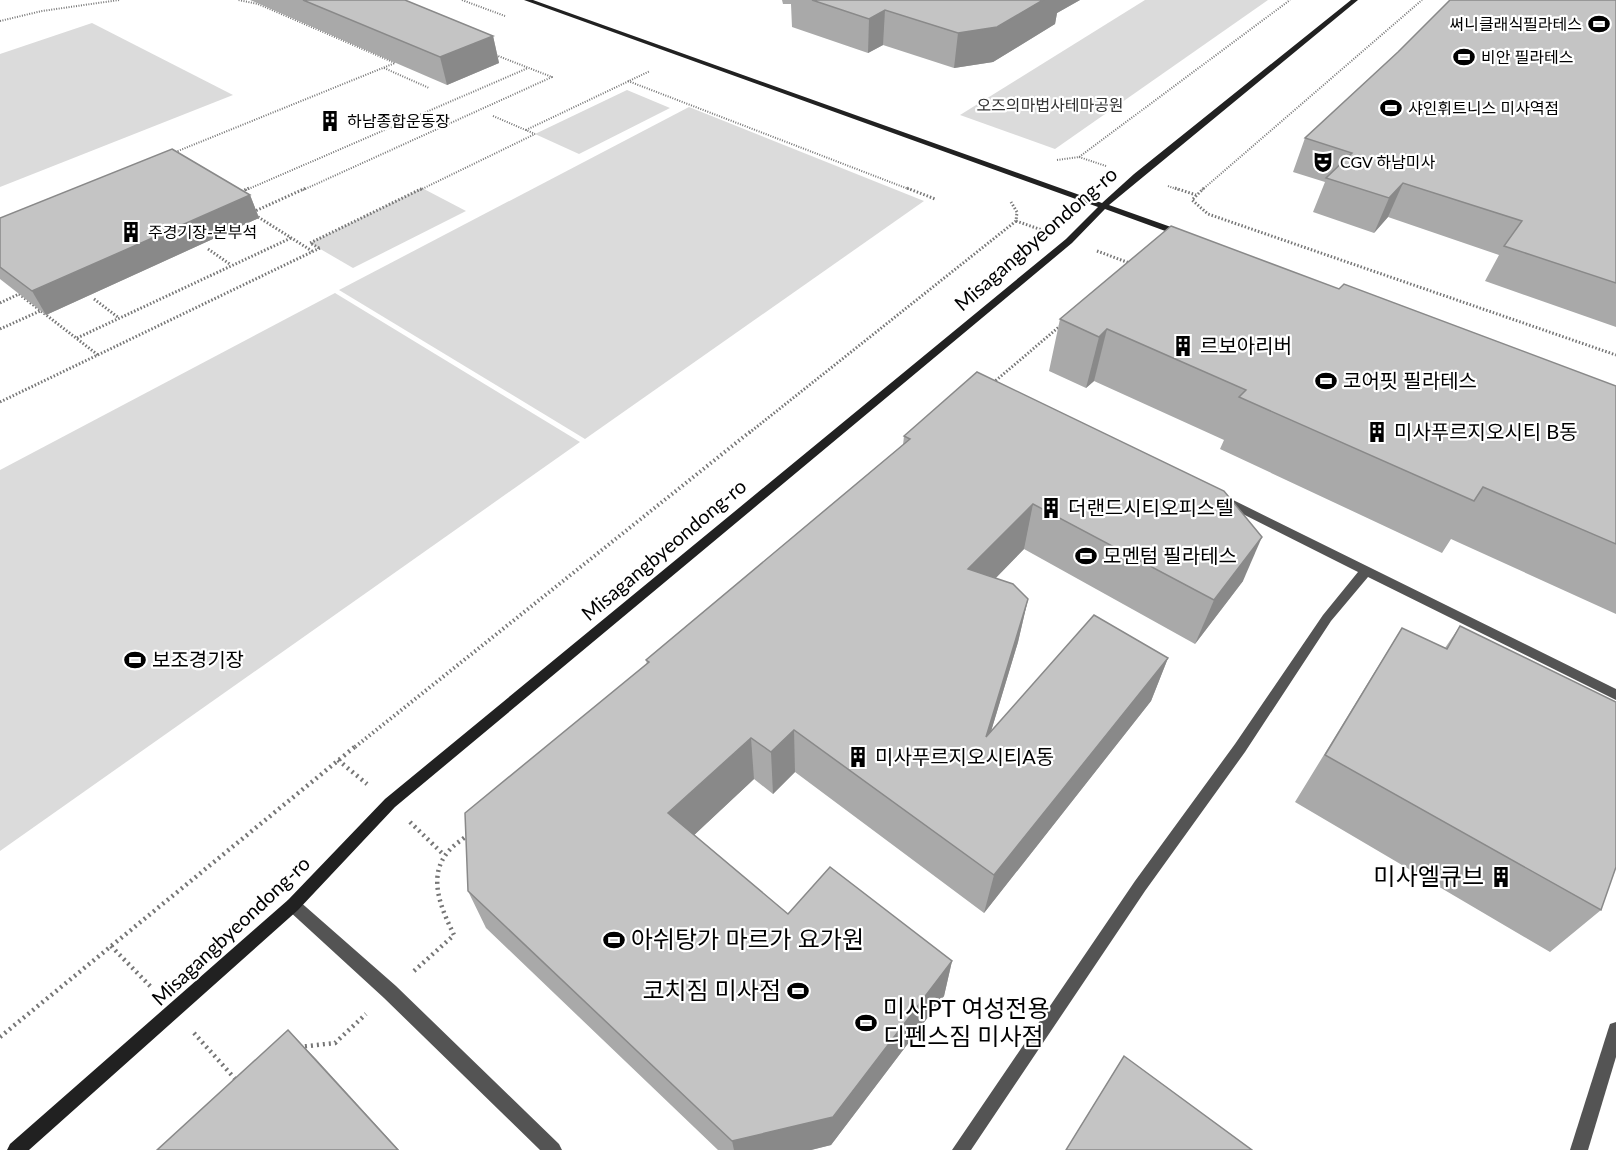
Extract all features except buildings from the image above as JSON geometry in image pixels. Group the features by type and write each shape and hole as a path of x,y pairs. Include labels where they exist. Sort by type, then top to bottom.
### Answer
{"main road":[{"path":"527,0 1194,239"},
{"name":"Misagangbyeondong-ro","path":"16,1150 293,905 390,803 1069,241 1104,205 1355,0"}],"street":[{"path":"1209,492 1616,695"},
{"path":"961,1150 1140,886 1240,748 1327,618 1366,571"},
{"path":"293,905 390,992 552,1150"},
{"path":"1579,1150 1616,1030"}],"path":[{"path":"0,21 42,11 119,0"},
{"path":"164,156 395,63 258,4 238,0"},
{"path":"1050,159 1062,160 1079,157 1290,0"},
{"path":"1422,0 1192,200 1208,214 1616,355"},
{"path":"252,213 552,77 486,51"},
{"path":"384,68 429,88"},
{"path":"238,193 528,68"},
{"path":"526,130 652,69"},
{"path":"628,81 935,199"},
{"path":"0,402 313,252 320,248 310,243 535,134 493,116"},
{"path":"0,1037 338,760 1016,221 1017,212 1013,203 1007,200"},
{"path":"244,208 313,252"},
{"path":"77,338 291,238"},
{"path":"208,249 232,265"},
{"path":"1124,271 1140,260"},
{"path":"0,303 19,294 98,355"},
{"path":"94,299 119,318"},
{"path":"0,329 40,311"},
{"path":"1002,389 992,384 1062,324"},
{"path":"454,935 440,905 437,879 444,855 471,832"},
{"path":"293,1049 335,1043"}],"green space":[{"name":"오즈의마법사테마공원","path":"1145,0 1268,0 1055,149 960,115"},
{"path":"92,23 233,95 0,187 0,54"},
{"path":"627,90 670,108 579,154 535,134"},
{"path":"689,107 924,201 585,439 339,290"},
{"path":"422,188 466,211 353,268 310,243"},
{"name":"보조경기장","path":"335,293 580,442 0,851 0,470"}],"place":[{"name":"써니클래식필라테스","path":"1599,24"},
{"name":"비안 필라테스","path":"1464,57"},
{"name":"샤인휘트니스 미사역점","path":"1391,108"},
{"name":"하남종합운동장","path":"330,121"},
{"name":"CGV 하남미사","path":"1323,162"},
{"name":"주경기장-본부석","path":"131,232"},
{"name":"르보아리버","path":"1183,346"},
{"name":"코어핏 필라테스","path":"1326,381"},
{"name":"미사푸르지오시티 B동","path":"1377,432"},
{"name":"더랜드시티오피스텔","path":"1051,508"},
{"name":"모멘텀 필라테스","path":"1086,556"},
{"name":"보조경기장","path":"135,660"},
{"name":"미사푸르지오시티A동","path":"858,757"},
{"name":"미사엘큐브","path":"1501,877"},
{"name":"아쉬탕가 마르가 요가원","path":"614,940"},
{"name":"코치짐 미사점","path":"798,991"},
{"name":"미사PT 여성전용 디펜스짐 미사점","path":"866,1023"}]}
